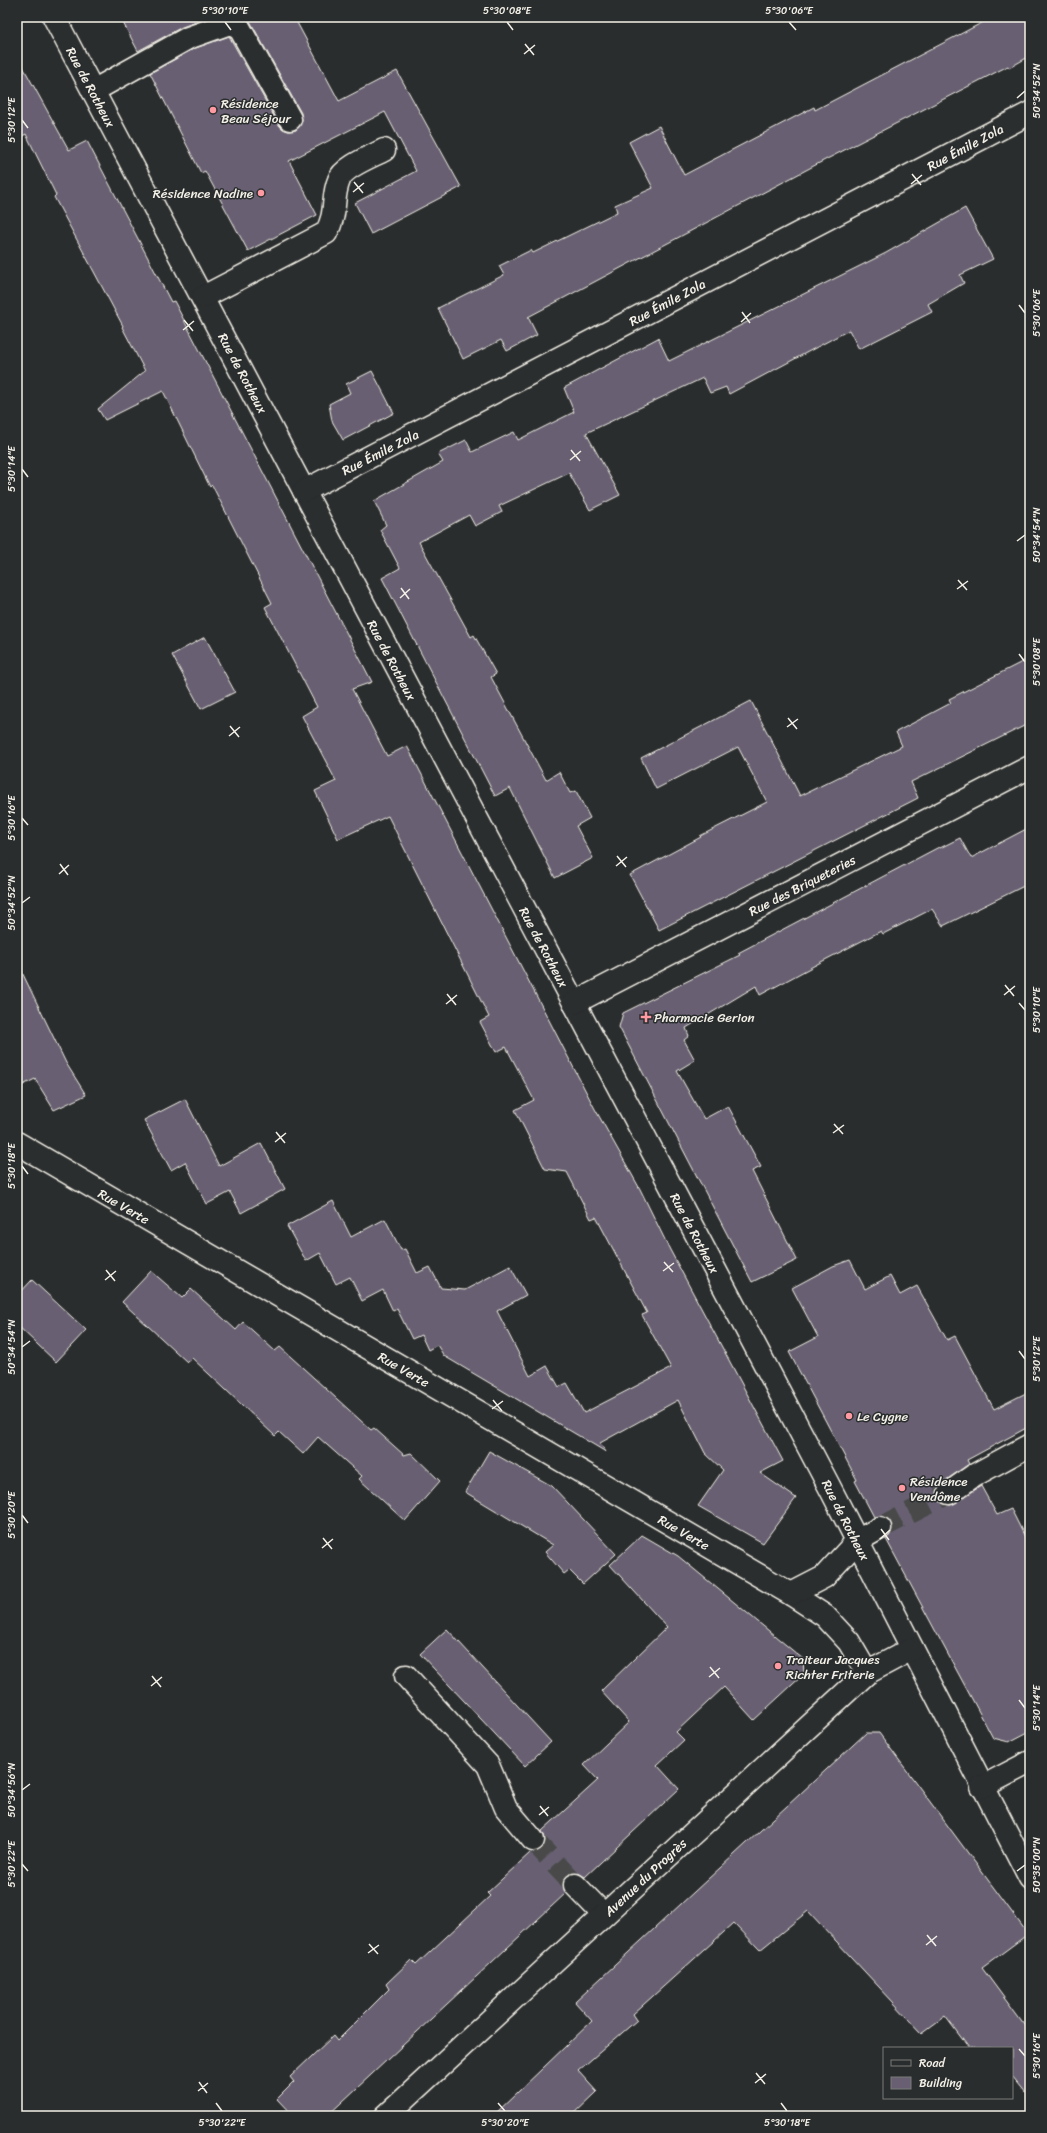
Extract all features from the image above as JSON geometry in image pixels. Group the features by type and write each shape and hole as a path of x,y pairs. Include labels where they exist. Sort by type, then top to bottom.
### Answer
{"street":[{"name":"Rue de Rotheux","path":"54,17 94,90 857,1541 1030,1878"},
{"path":"94,90 188,38 230,23 240,27 290,119"},
{"name":"Rue Émile Zola","path":"304,491 1030,113"},
{"path":"203,297 326,233 331,224 335,210 339,178 350,168 384,150"},
{"name":"Rue des Briqueteries","path":"574,1003 1030,767"},
{"name":"Rue Verte","path":"17,1143 791,1594 825,1616 849,1642 867,1673"},
{"path":"949,1493 973,1476 1030,1445"},
{"path":"791,1594 824,1577 857,1541 880,1528"},
{"name":"Avenue du Progrès","path":"386,2116 867,1673 912,1649"},
{"path":"406,1676 488,1765 506,1808 533,1840"},
{"path":"982,1787 1030,1762"},
{"path":"575,1886 604,1915"}],"building":[{"path":"120,17 210,17 182,27 138,51"},
{"path":"246,17 294,17 339,101 397,71 461,187 371,234 355,203 416,171 385,112 289,161 317,215 248,251 205,171 201,173 150,73 193,49 229,36 279,125 283,129 289,131 296,130 302,120 301,113 250,21"},
{"path":"993,17 1030,17 1030,56 1009,68 1008,66 825,160 528,317 537,335 507,351 501,340 463,359 438,308 504,275 499,266 531,250 533,253 617,212 615,205 653,188 629,142 659,126 684,175 814,107 815,110"},
{"path":"17,56 69,150 87,141 171,302 174,301 372,682 352,689 387,756 407,746 595,1109 640,1189 670,1250 783,1461 760,1473 796,1498 763,1543 698,1506 723,1470 705,1453 678,1400 600,1443 606,1452 444,1356 437,1345 428,1350 421,1335 412,1339 397,1309 393,1311 383,1290 362,1301 350,1277 336,1284 320,1253 306,1261 287,1226 333,1201 351,1237 385,1219 401,1250 405,1249 417,1273 430,1267 441,1288 465,1290 510,1266 526,1295 497,1311 530,1376 547,1366 559,1387 567,1383 584,1413 671,1368 642,1315 647,1313 596,1217 591,1219 567,1172 545,1169 515,1110 534,1100 506,1047 496,1052 480,1022 489,1017 388,816 338,839 315,791 336,781 302,716 317,707 265,607 272,603 212,485 210,487 163,391 105,420 98,409 145,371 122,327 123,326 54,197 56,195 26,134 17,139"},
{"path":"965,208 993,259 960,275 964,283 928,304 932,312 859,349 849,330 729,394 726,387 710,393 703,378 586,433 620,495 590,510 569,473 499,506 502,512 475,526 469,515 419,542 471,637 474,635 496,674 491,677 546,780 559,772 570,793 576,791 590,818 576,826 593,858 555,878 510,788 495,796 382,578 400,568 380,530 386,525 374,501 443,462 438,454 466,440 472,452 514,432 518,440 574,412 564,388 658,338 669,361 886,253"},
{"path":"372,371 394,413 343,440 332,421 329,404 350,393 346,384"},
{"path":"205,637 235,692 201,709 172,655"},
{"path":"1030,658 1030,723 911,782 918,798 659,930 630,875 701,837 700,836 767,802 738,747 656,789 641,758 751,701 800,796 902,746 896,732 951,703 949,699"},
{"path":"1030,827 1030,883 943,926 932,909 883,934 881,931 760,995 756,986 686,1028 689,1036 684,1040 695,1060 677,1071 704,1119 728,1106 761,1167 752,1171 797,1260 752,1282 619,1027 623,1013 740,955 738,953 939,847 940,848 960,838 971,858"},
{"path":"17,962 66,1063 86,1095 54,1110 35,1079 17,1088"},
{"path":"185,1099 219,1166 261,1143 285,1189 241,1213 230,1192 207,1204 185,1162 171,1170 144,1120"},
{"path":"850,1260 865,1289 890,1276 900,1295 917,1286 947,1340 955,1336 994,1409 1030,1391 1030,1426 967,1460 969,1464 942,1483 938,1487 937,1494 939,1500 943,1504 951,1505 981,1486 997,1515 1011,1509 1030,1547 1030,1731 1009,1742 993,1738 886,1539 891,1534 891,1522 886,1517 874,1517 855,1481 857,1480 789,1352 818,1337 792,1288 833,1266"},
{"path":"151,1271 182,1298 191,1289 236,1330 243,1322 275,1351 280,1347 371,1430 374,1428 404,1455 411,1453 440,1481 405,1521 359,1479 362,1476 318,1437 303,1454 279,1432 275,1436 192,1358 187,1362 122,1302"},
{"path":"32,1280 86,1330 56,1362 17,1325 17,1296"},
{"path":"489,1451 552,1486 616,1554 583,1584 569,1570 564,1574 545,1552 553,1545 465,1492"},
{"path":"642,1535 678,1556 803,1659 804,1674 754,1720 724,1687 676,1732 684,1740 657,1765 679,1789 585,1877 578,1873 567,1876 563,1882 566,1893 327,2116 293,2116 277,2099 294,2082 290,2077 333,2036 337,2041 389,1989 386,1984 411,1960 416,1965 490,1896 487,1893 531,1852 541,1849 545,1838 542,1831 598,1780 584,1765 629,1722 601,1691 667,1627 610,1565"},
{"path":"447,1629 551,1742 525,1766 420,1654"},
{"path":"866,1733 879,1733 1028,1934 982,1968 1030,2033 1030,2099 1013,2078 1013,2047 968,2047 945,2016 922,2033 808,1911 760,1950 734,1923 633,2014 637,2020 578,2071 597,2092 572,2116 493,2116 592,2021 575,2002"}],"tunnel":[{"path":"880,1528 949,1493"},
{"path":"533,1840 575,1885"}],"place":[{"name":"Résidence Beau Séjour","path":"213,110"},
{"name":"Résidence Nadine","path":"261,193"},
{"name":"Pharmacie Gerion","path":"646,1017"},
{"name":"Le Cygne","path":"849,1416"},
{"name":"Résidence Vendôme","path":"902,1488"},
{"name":"Traiteur Jacques Richter Friterie","path":"778,1666"}]}
